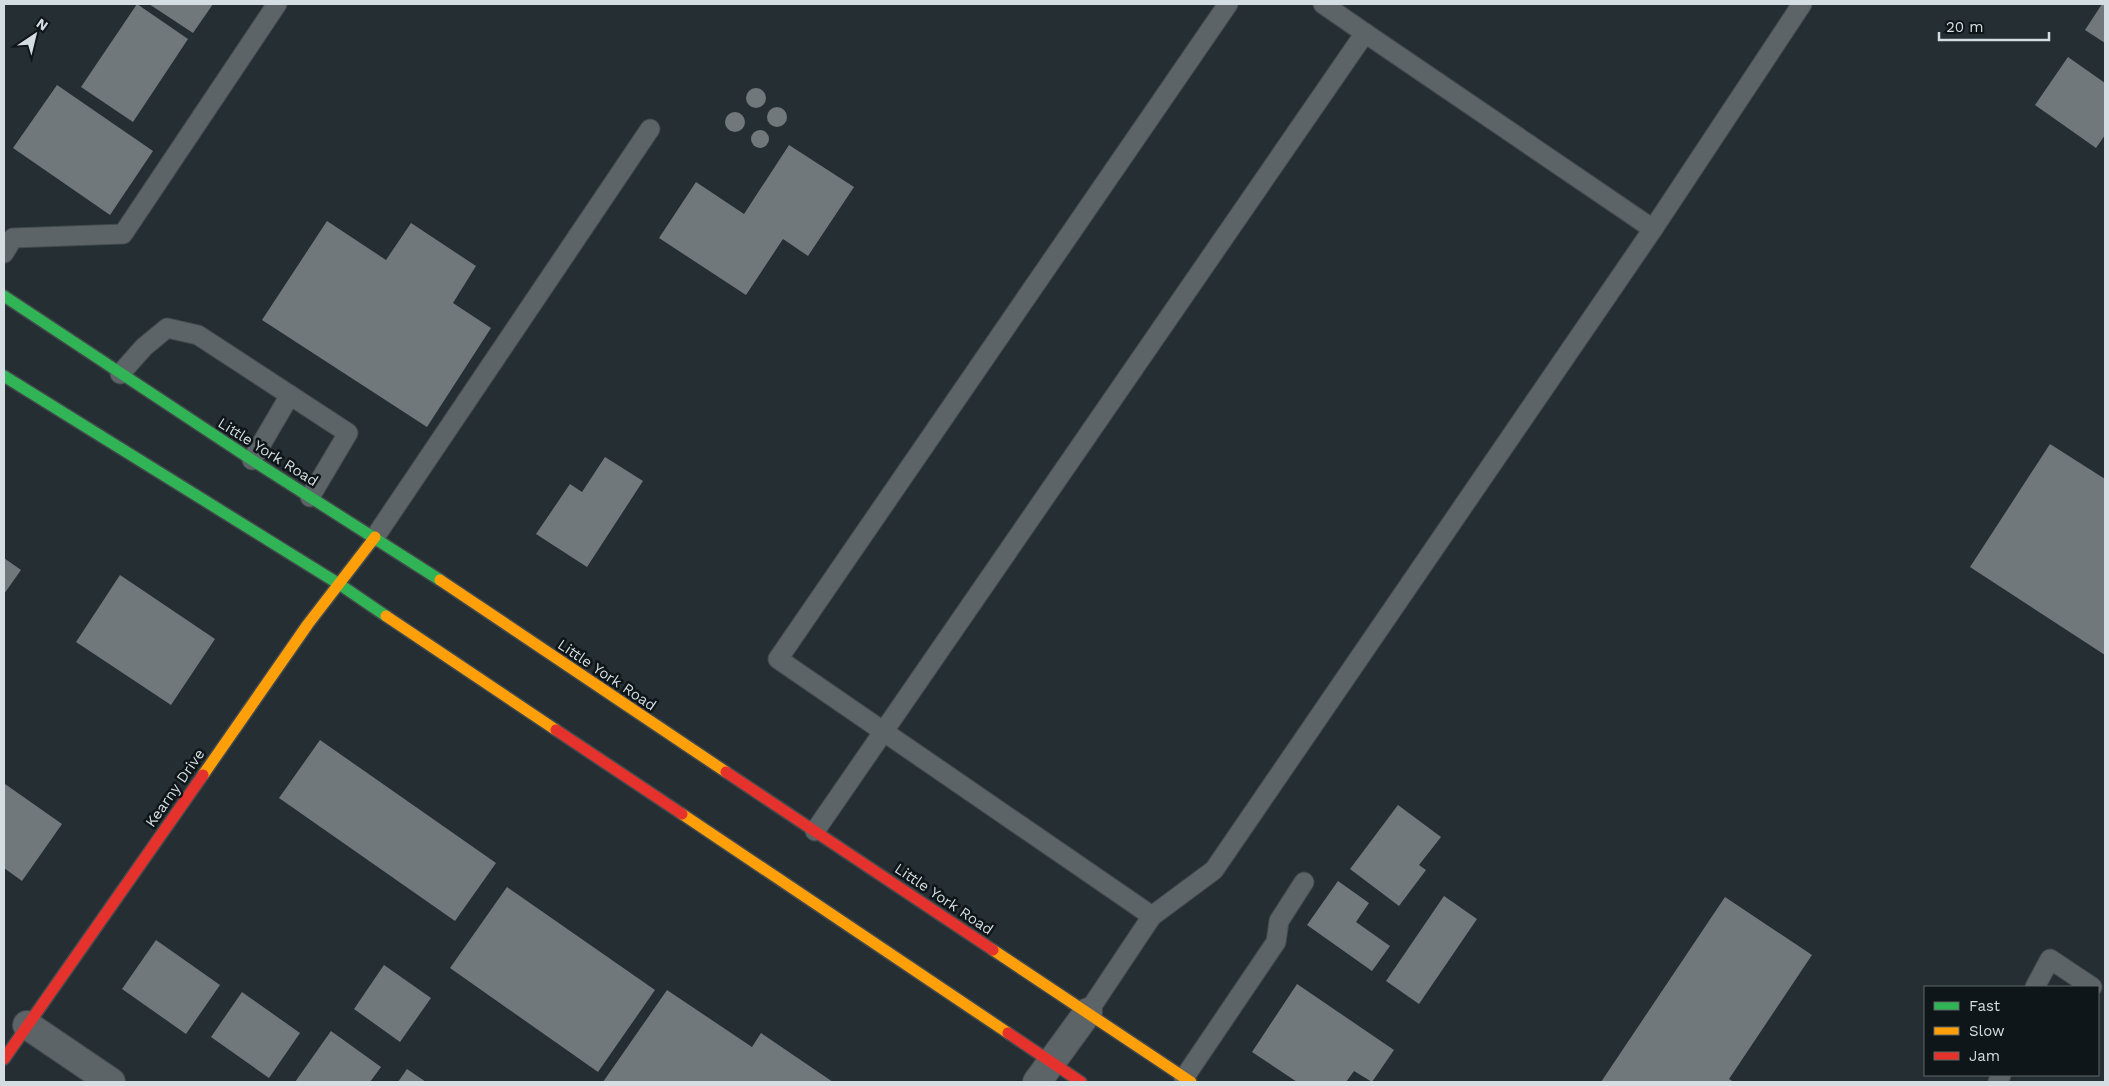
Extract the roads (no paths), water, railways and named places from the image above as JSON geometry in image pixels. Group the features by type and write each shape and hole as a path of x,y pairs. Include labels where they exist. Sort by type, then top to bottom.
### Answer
{"main road":[{"name":"Little York Road","path":"4,296 252,460 375,537 1188,1080"},
{"path":"4,376 339,584 1044,1072 1081,1082"},
{"name":"Kearny Drive","path":"4,1059 308,624 375,537"}],"street":[{"path":"1044,1072 1088,1012"},
{"path":"27,1025 112,1082"}],"lane":[{"path":"4,253 13,238 123,234 277,4"},
{"path":"1152,916 884,734 778,659 1228,4"},
{"path":"1323,4 1653,229"},
{"path":"1088,1012 1152,916 1214,870 1653,229 1802,4"},
{"path":"815,831 884,734 1365,33"},
{"path":"375,537 650,129"},
{"path":"120,374 144,347 167,328 198,335 348,433 310,497"},
{"path":"252,460 290,395"},
{"path":"1188,1080 1276,942 1279,921 1304,882"},
{"path":"2036,986 2050,959 2090,986"}]}
